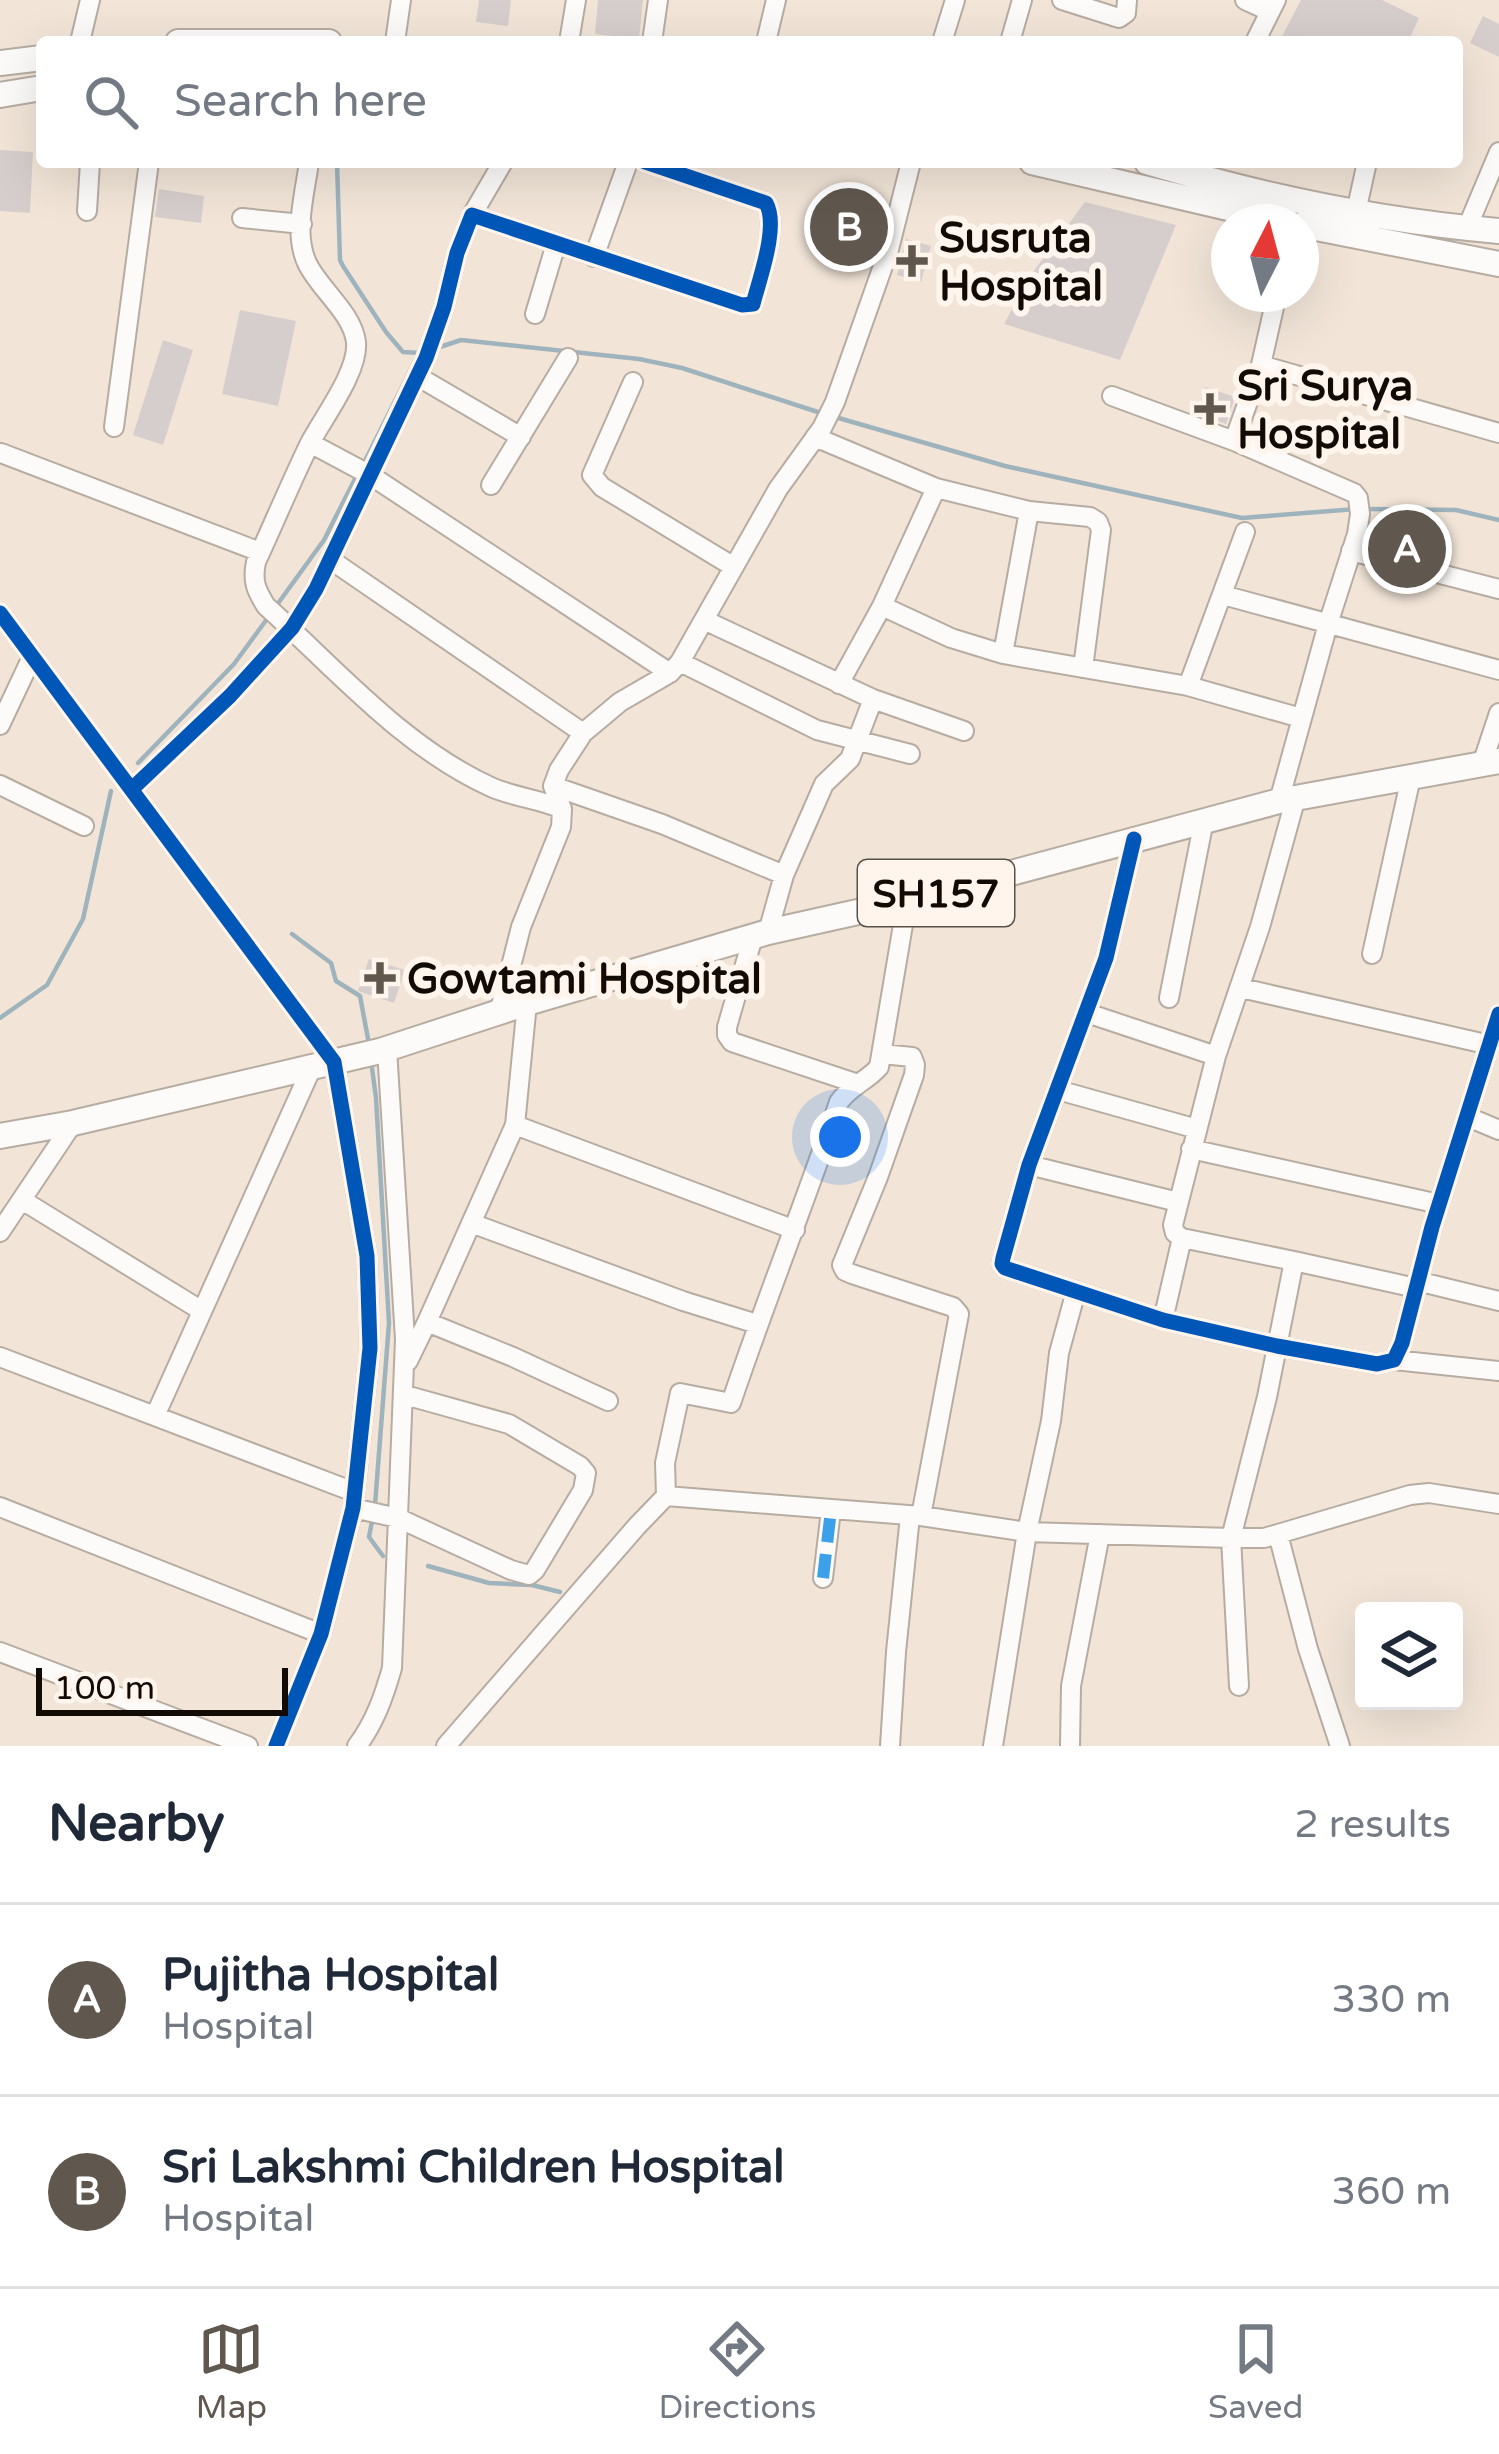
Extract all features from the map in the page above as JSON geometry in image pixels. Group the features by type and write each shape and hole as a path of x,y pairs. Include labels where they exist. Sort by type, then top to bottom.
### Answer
{"main road":[{"path":"0,63 36,59"},
{"path":"0,95 36,89"},
{"path":"1058,168 1211,204"},
{"path":"1209,171 1356,212 1499,231"},
{"path":"1319,229 1499,264"},
{"name":"SH157","path":"0,1136 383,1050 760,935 908,901 1204,820 1288,799 1491,763"}],"street":[{"path":"81,36 90,0"},
{"path":"396,36 401,0"},
{"path":"570,36 576,0"},
{"path":"653,36 658,0"},
{"path":"767,36 776,0"},
{"path":"944,36 955,0"},
{"path":"1012,36 1022,0"},
{"path":"1062,0 1119,18 1126,13 1127,0"},
{"path":"1245,0 1272,5 1258,36"},
{"path":"1467,229 1499,152"},
{"path":"87,211 90,168"},
{"path":"114,427 148,168"},
{"path":"308,168 302,249 309,267 342,312 356,341 355,354 260,552 253,576 255,589 266,606 395,724 439,757 493,789 562,809"},
{"path":"133,788 230,696 292,628 331,560 422,367 472,215 499,168"},
{"path":"594,257 626,168"},
{"path":"472,215 742,305 753,304 771,228 772,214 766,203 663,168"},
{"path":"499,1013 520,927 561,827 562,809 554,786 559,770 583,733 620,702 675,668 778,490 818,433 835,402 889,249 909,168"},
{"path":"1356,212 1366,168"},
{"path":"242,218 302,224"},
{"path":"536,314 556,244"},
{"path":"1234,441 1261,365 1273,312"},
{"path":"491,485 568,358"},
{"path":"1261,365 1499,433"},
{"path":"422,367 521,437"},
{"path":"633,382 592,475 602,487 734,567"},
{"path":"1112,397 1234,441 1354,493 1359,506 1352,550 1301,718 1288,799 1241,988 1216,1056 1191,1149 1175,1233 1294,1262 1499,1301"},
{"path":"818,433 935,488 1098,522 1101,530 1083,668"},
{"path":"310,443 370,475 675,668 805,725 910,754"},
{"path":"1,453 260,552"},
{"path":"839,684 882,606 935,488"},
{"path":"1003,654 1029,511"},
{"path":"1188,686 1245,532"},
{"path":"1352,550 1499,589"},
{"path":"331,560 583,733"},
{"path":"1223,595 1499,670"},
{"path":"882,606 951,638 1003,654 1188,686 1301,718"},
{"path":"0,613 133,788 329,1063 368,1256 370,1348 354,1500 322,1634 284,1743"},
{"path":"704,620 873,699 964,731"},
{"path":"0,725 32,657"},
{"path":"858,1084 732,1042 727,1027 824,784 850,759 873,699"},
{"path":"1491,763 1499,713"},
{"path":"1372,954 1411,777"},
{"path":"0,785 84,826"},
{"path":"554,786 784,875"},
{"path":"1169,998 1204,820"},
{"path":"1134,839 1106,958 1029,1165 1002,1264 1163,1320 1277,1346 1377,1364 1394,1360 1499,1371"},
{"path":"446,1746 666,1496 665,1463 680,1393 731,1403 839,1102 879,1066 908,901"},
{"path":"1241,988 1490,1045"},
{"path":"405,1356 427,1322 514,1125 526,1003"},
{"path":"1087,1013 1216,1056"},
{"path":"1394,1360 1499,1018"},
{"path":"357,1746 382,1702 392,1667 405,1395 383,1050"},
{"path":"883,1054 912,1057 914,1075 842,1264 852,1274 953,1307 959,1314 916,1516 896,1652 890,1746"},
{"path":"155,1416 202,1312 329,1063"},
{"path":"1058,1090 1197,1129"},
{"path":"1468,1117 1499,1130"},
{"path":"0,1232 73,1123"},
{"path":"514,1125 795,1230"},
{"path":"1191,1149 1439,1204"},
{"path":"1029,1165 1178,1202"},
{"path":"22,1200 202,1312"},
{"path":"471,1223 757,1324"},
{"path":"1163,1320 1182,1238"},
{"path":"1239,1686 1231,1538 1294,1262"},
{"path":"993,1746 1051,1421 1058,1353 1076,1292"},
{"path":"427,1322 608,1401"},
{"path":"370,1348 405,1356"},
{"path":"0,1357 155,1416 521,1574 536,1570 586,1481 586,1473 519,1428 405,1395"},
{"path":"666,1496 916,1516 1028,1532 1231,1538 1264,1538 1429,1492 1499,1504"},
{"path":"0,1507 322,1634"},
{"path":"823,1578 830,1510"},
{"path":"1070,1746 1071,1686 1100,1534"},
{"path":"1279,1534 1308,1649 1340,1746"},
{"path":"0,1652 248,1746"}],"building":[{"path":"479,0 511,0 508,26 476,22"},
{"path":"598,0 643,0 639,36 595,34"},
{"path":"1301,0 1382,0 1419,18 1411,36 1282,36"},
{"path":"1483,16 1499,24 1499,57 1470,43"},
{"path":"0,150 33,152 30,213 0,211"},
{"path":"159,189 204,196 201,223 155,217"},
{"path":"838,199 882,210 870,258 826,247"},
{"path":"1085,202 1176,225 1120,360 1004,324 1030,276"},
{"path":"906,239 931,246 921,282 897,275"},
{"path":"240,310 296,321 278,406 222,394"},
{"path":"163,340 193,350 163,445 133,435"},
{"path":"1205,387 1235,397 1226,424 1197,413"},
{"path":"1392,516 1448,532 1440,560 1384,546"},
{"path":"369,959 405,970 394,1003 358,991"}],"waterway":[{"path":"337,168 340,260 403,352 421,353"},
{"path":"437,348 461,340 639,359 682,368 824,414"},
{"path":"362,467 416,359"},
{"path":"835,417 1005,466 1242,518 1356,509"},
{"path":"274,609 324,540 356,477"},
{"path":"1368,509 1456,510 1499,520"},
{"path":"138,763 234,664 267,619"},
{"path":"0,1018 47,985 83,919 111,791"},
{"path":"292,934 331,963 336,981 360,996 369,1044"},
{"path":"371,1061 389,1323 375,1505"},
{"path":"373,1516 369,1537 383,1556"},
{"path":"428,1566 489,1583 560,1592"}],"marked path":[{"path":"823,1578 831,1510"}],"cycle path":[{"path":"133,788 230,696 292,628 316,589 426,358 472,215 742,305 753,304 769,238 766,203 663,168"},
{"path":"0,613 334,1062 367,1256 370,1348 353,1508 321,1634 276,1746"},
{"path":"1134,839 1106,958 1029,1165 1003,1258 1005,1268 1163,1320 1377,1364 1394,1360 1499,1014"}],"place":[{"name":"Sri Lakshmi Children Hospital","path":"849,227"},
{"name":"Susruta Hospital","path":"912,261"},
{"name":"Sri Surya Hospital","path":"1210,409"},
{"name":"Pujitha Hospital","path":"1407,549"},
{"name":"Gowtami Hospital","path":"380,978"}]}
